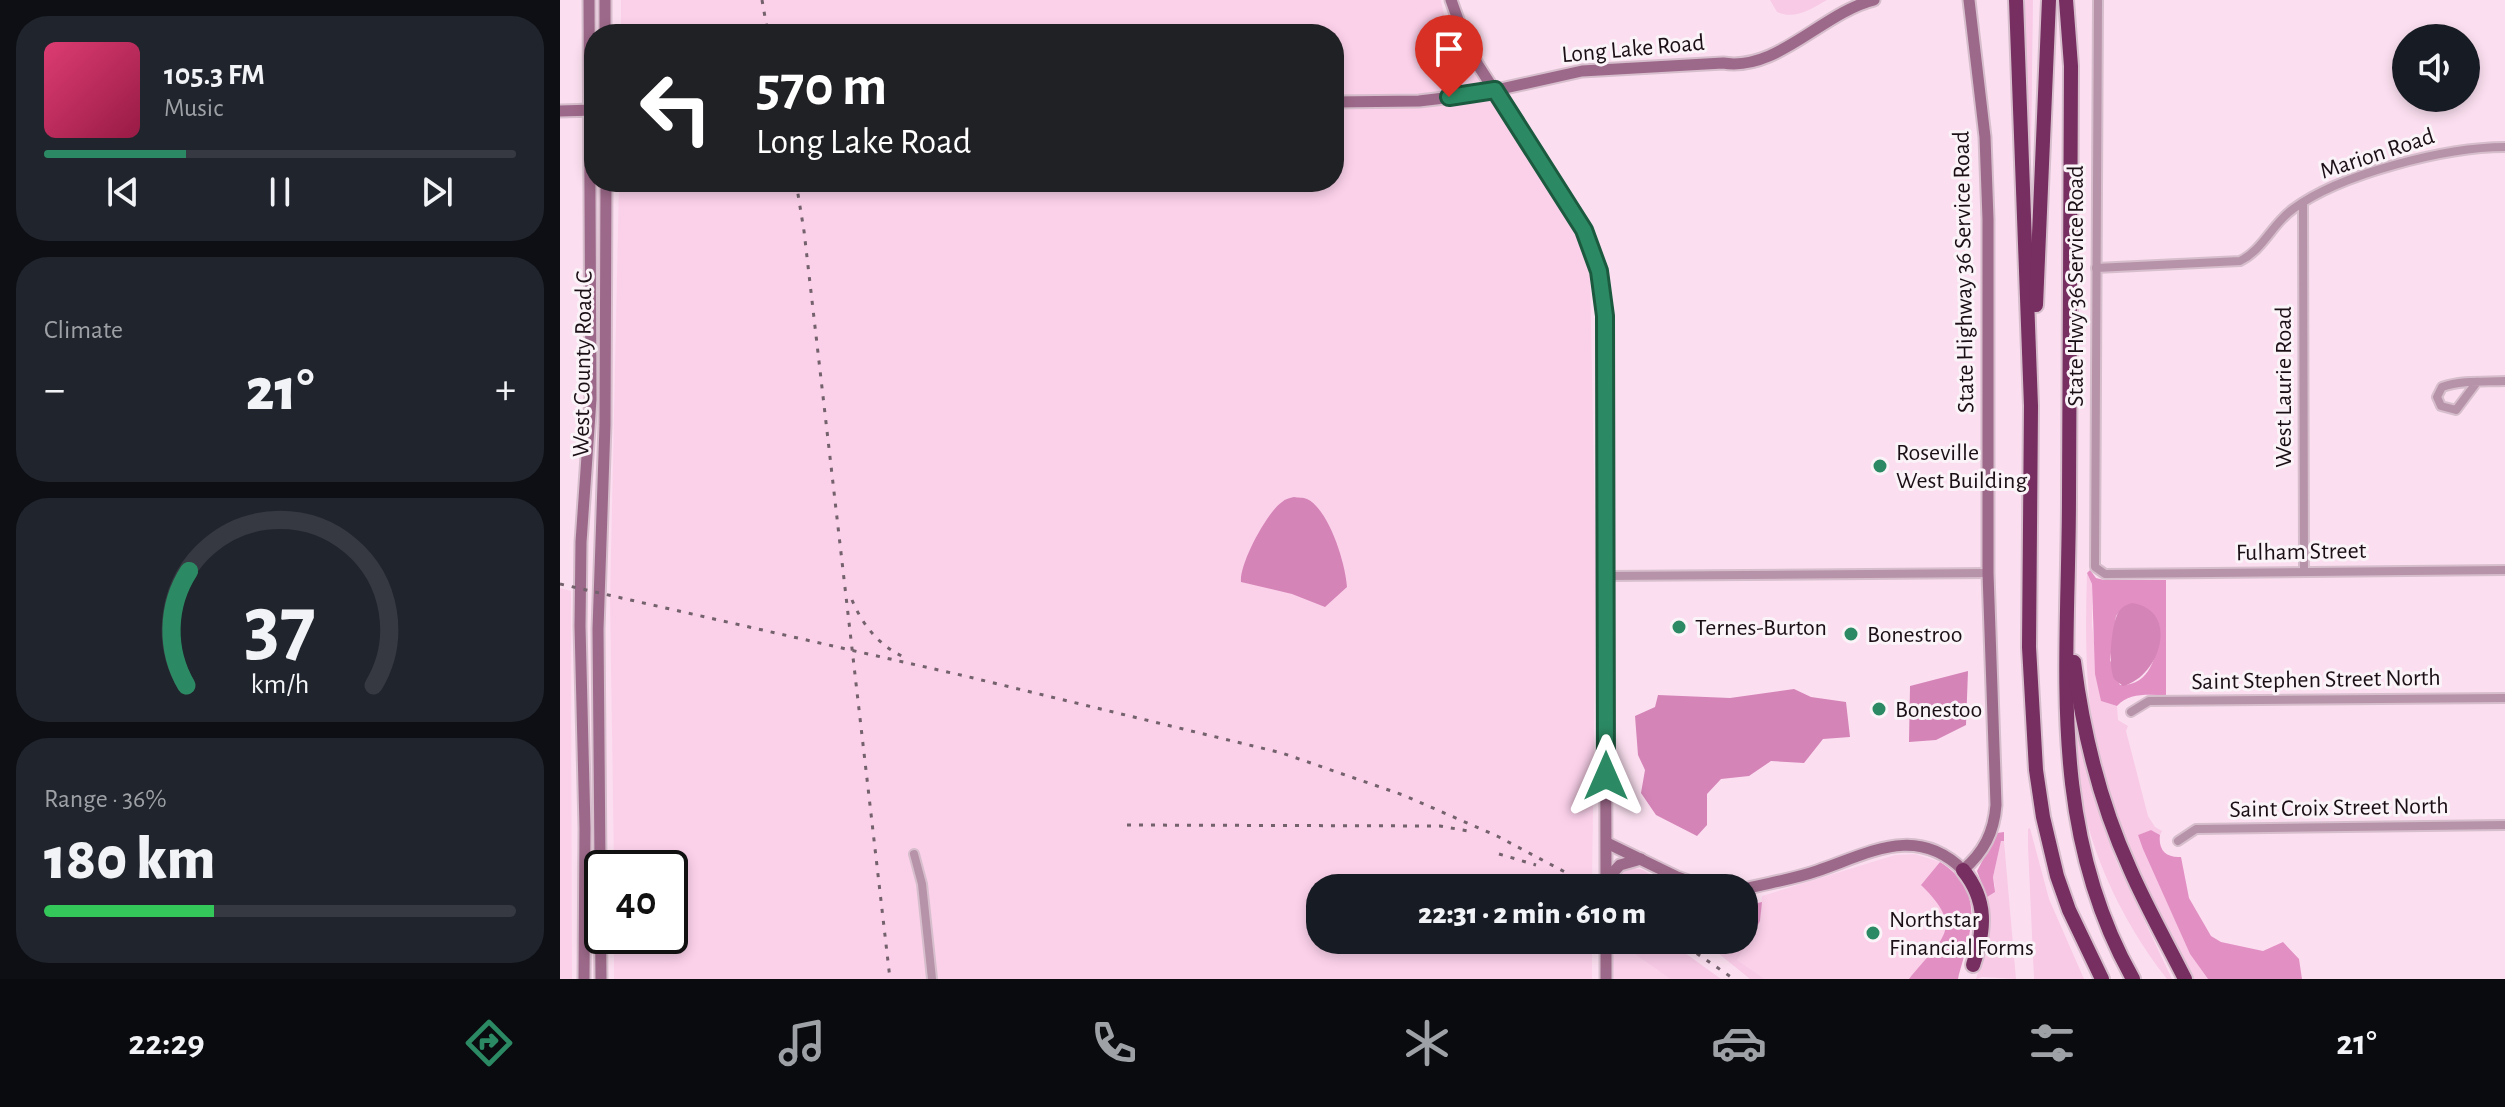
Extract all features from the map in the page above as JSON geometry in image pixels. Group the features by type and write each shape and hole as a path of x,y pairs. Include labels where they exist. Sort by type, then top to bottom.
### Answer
{"highway":[{"path":"2016,0 2031,406"},
{"path":"2049,0 2031,406 2029,647 2036,770 2043,817 2057,876 2073,920 2102,979"},
{"path":"2066,0 2071,66"},
{"path":"2075,0 2071,66 2066,719 2073,804 2080,841 2098,903 2133,979"},
{"path":"2069,590 2078,693 2100,789 2130,870 2184,978"},
{"path":"1963,870 1977,890 1983,914 1982,939 1973,965"}],"street":[{"name":"West County Road C","path":"589,0 590,24"},
{"path":"605,0 605,24"},
{"path":"1451,0 1467,45 1573,209 1590,243 1599,271 1605,316 1606,874"},
{"name":"Long Lake Road","path":"1344,102 1419,101 1495,90 1582,71 1756,62 1790,45 1840,12 1874,0"},
{"name":"State Highway 36 Service Road","path":"1963,870 1988,841 1995,816 1988,573 1988,219 1985,137 1969,0"},
{"name":"State Hwy 36 Service Road","path":"2098,0 2094,561 2099,571"},
{"path":"560,111 584,110"},
{"name":"Marion Road","path":"2096,268 2240,261 2254,252 2287,214 2315,194 2418,159 2460,149 2505,147"},
{"name":"West County Road C","path":"584,979 585,800 580,626 581,542 590,425 591,192"},
{"name":"West County Road C","path":"601,979 598,629 605,425 606,192"},
{"name":"West Laurie Road","path":"2303,203 2304,570"},
{"path":"2477,382 2456,410 2441,406 2437,397 2442,387 2454,382 2505,381"},
{"path":"590,425 605,425"},
{"name":"Fulham Street","path":"2099,571 2110,574 2505,570"},
{"path":"1606,576 1988,573"},
{"name":"Saint Stephen Street North","path":"2131,712 2149,701 2505,698"},
{"name":"Saint Croix Street North","path":"2178,841 2196,829 2505,825"},
{"path":"1607,843 1671,874"},
{"path":"1758,886 1813,873 1894,845 1919,845 1932,849 1955,861 1963,870"},
{"path":"914,854 922,884 932,979"},
{"path":"1613,874 1620,865 1641,859"},
{"path":"1606,954 1606,979"}],"shaded area":[{"path":"621,0 1441,0 1447,30 1568,214 1590,271 1596,579 1592,874 1306,874 1306,954 1592,954 1592,979 614,979 614,954 688,954 688,850 614,850 610,599 619,192 1344,192 1344,24 621,24"},
{"path":"1770,0 1827,0 1790,15 1777,12"},
{"path":"2023,0 2033,0 2031,152 2028,152"},
{"path":"1294,497 1305,498 1315,505 1329,525 1340,552 1347,587 1325,607 1292,594 1241,582 1244,563 1262,527 1276,508"},
{"path":"2090,570 2096,578 2104,580 2166,580 2166,695 2133,696 2117,706 2101,701 2095,674 2092,584 2087,573","holes":["2119,612 2160,633 2153,660 2145,675 2138,681 2120,685 2110,660"]},
{"path":"2087,573 2092,584 2092,625 2101,701 2117,706 2118,720 2128,726 2126,731 2148,816 2162,831 2160,835 2151,830 2138,835 2190,954 2208,979 2191,979 2139,872 2107,790 2094,738 2089,691"},
{"path":"560,588 571,591 572,979 560,979"},
{"path":"2132,603 2147,608 2156,618 2160,643 2147,670 2123,686 2112,673 2112,638 2118,613"},
{"path":"1968,671 1966,725 1936,740 1909,742 1910,686"},
{"path":"1794,689 1811,697 1846,702 1850,737 1823,739 1804,763 1771,761 1749,776 1721,779 1707,794 1707,825 1697,836 1656,815 1641,793 1645,770 1638,755 1635,716 1655,707 1658,695 1730,698"},
{"path":"2073,704 2087,771 2103,825 2117,863 2172,979 2167,979 2134,931 2096,851 2076,766"},
{"path":"2030,828 2049,899 2084,979 2034,979 2028,847"},
{"path":"2151,830 2160,835 2164,852 2181,857 2189,898 2211,936 2221,942 2263,951 2283,942 2299,959 2302,979 2208,979 2190,954 2143,849 2138,835"},
{"path":"2004,832 1993,877 1995,892 1987,897 1977,871 1997,833"},
{"path":"2001,841 2004,841 2016,979 1976,979 1989,932 1986,896 1995,887 1993,877"},
{"path":"1915,854 1940,862 1922,885 1942,907 1947,923 1942,939 1909,979 1765,979 1737,960 1741,954 1758,954 1762,896 1895,855"},
{"path":"1940,862 1955,874 1970,900 1972,915 1967,946 1958,979 1909,979 1944,933 1946,923 1943,912 1921,885"},
{"path":"1641,869 1650,874 1619,874"},
{"path":"1762,902 1758,925 1758,903"},
{"path":"1613,954 1635,954 1670,979 1613,979"},
{"path":"1635,954 1686,954 1721,979 1670,979"},
{"path":"1719,954 1741,954 1737,960 1765,979 1750,979"}],"railway":[{"path":"762,0 766,24"},
{"path":"798,192 890,979"},
{"path":"560,584 965,676 1282,753 1403,795 1497,836 1569,874"},
{"path":"852,600 872,633 904,657"},
{"path":"1127,825 1440,826 1468,831"},
{"path":"1499,854 1536,865"},
{"path":"1697,954 1734,979"}],"place":[{"name":"Roseville West Building","path":"1880,466"},
{"name":"Ternes-Burton","path":"1679,627"},
{"name":"Bonestroo","path":"1851,634"},
{"name":"Bonestoo","path":"1879,709"},
{"name":"Northstar Financial Forms","path":"1873,933"}],"route":[{"path":"1449,97 1495,90 1573,209 1593,249 1599,271 1605,316 1606,776"}]}
